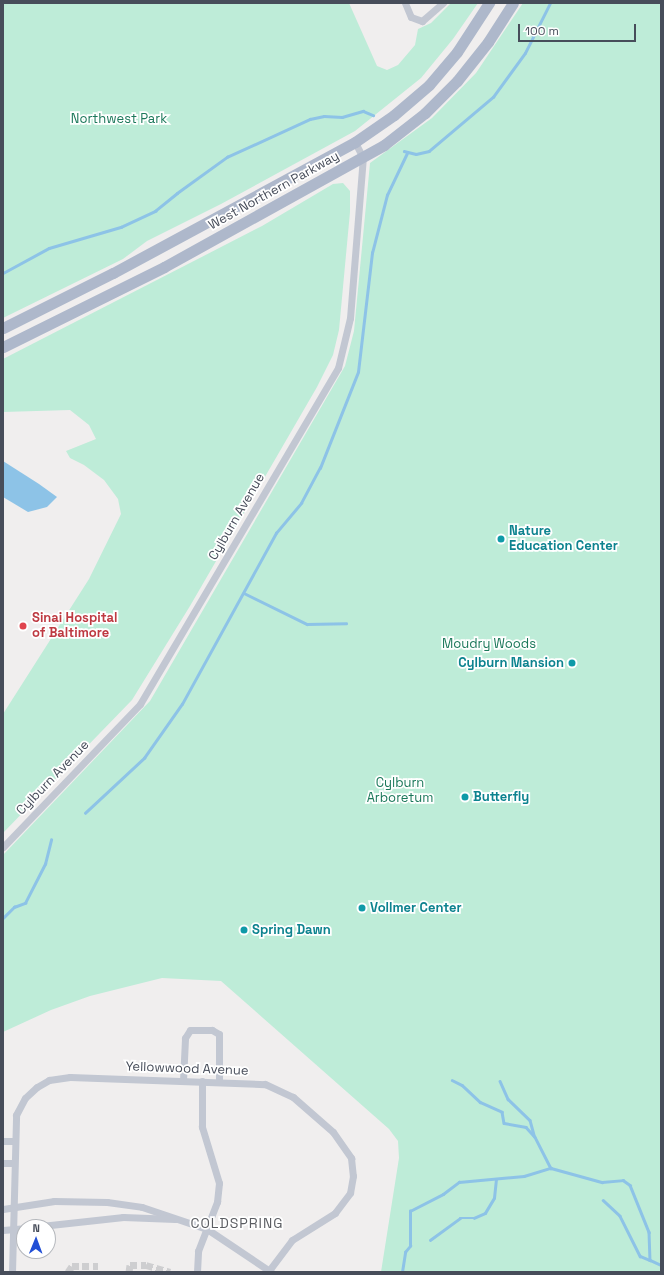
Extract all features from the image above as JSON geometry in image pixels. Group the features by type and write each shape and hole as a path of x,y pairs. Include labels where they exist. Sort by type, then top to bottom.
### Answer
{"main road":[{"name":"West Northern Parkway","path":"3,328 113,273 355,142 394,115 429,85 457,52 489,3"},
{"name":"West Northern Parkway","path":"3,348 164,267 363,158 405,130 441,98 473,64 513,3"}],"street":[{"path":"405,3 411,17 422,21 443,3"},
{"path":"355,142 363,158"},
{"name":"Cylburn Avenue","path":"3,847 140,704 338,368 350,318 363,158"},
{"path":"183,1081 184,1038 190,1030 212,1030 219,1034 219,1082"},
{"name":"Yellowwood Avenue","path":"12,1272 14,1126 20,1106 32,1090 49,1080 70,1077 265,1084 282,1090 332,1132 351,1158 353,1184 347,1200 335,1213 292,1240 270,1271"},
{"path":"197,1272 198,1251 217,1202 218,1183 202,1126 202,1081"},
{"path":"3,1141 14,1141"},
{"path":"3,1163 14,1163"},
{"path":"3,1209 54,1201 106,1202 142,1207 207,1229 270,1271"},
{"path":"56,1224 123,1217 187,1221"},
{"path":"3,1230 16,1229"}],"green space":[{"name":"Northwest Park","path":"3,3 349,3 377,66 387,70 398,65 415,45 418,29 431,23 451,3 478,3 453,39 421,78 355,131 221,204 147,241 123,259 3,318"},
{"name":"Cylburn Arboretum","path":"523,3 661,3 661,1272 381,1272 399,1158 398,1141 389,1129 221,981 162,978 90,996 51,1010 3,1032 3,855 150,701 345,366 354,331 370,163 432,118 476,73"},
{"path":"343,183 350,191 350,212 339,330 333,355 317,387 190,606 132,700 3,833 3,714 89,579 121,514 118,499 104,480 84,465 70,458 66,451 96,439 89,425 70,410 3,412 3,359 262,226 333,184"}],"water":[{"path":"3,461 57,497 47,507 28,512 3,497"}],"waterway":[{"path":"404,151 416,154 429,151 493,97 525,53 550,3"},
{"path":"3,273 49,248 121,227 155,211 177,193 227,157 310,119 324,116 342,117 363,111 373,115"},
{"path":"85,813 144,758 182,704 276,533 301,503 320,468 358,372 372,253 387,195 407,153"},
{"path":"244,593 307,624 346,623"},
{"path":"3,918 14,907 25,903 45,864 51,840"},
{"path":"452,1080 462,1085 480,1102 502,1112 504,1123 526,1127 535,1137 551,1168"},
{"path":"500,1081 508,1099 530,1120 534,1135"},
{"path":"402,1272 405,1252 410,1246 410,1211 443,1194 459,1182 524,1176 551,1168 602,1182 623,1180 630,1185 649,1232 650,1260 661,1265"},
{"path":"430,1240 460,1218 474,1218 485,1213 494,1198 496,1180"},
{"path":"603,1200 620,1216 640,1256 650,1260"}],"tunnel":[{"path":"129,1272 130,1265 146,1265 170,1272"},
{"path":"68,1272 72,1266 98,1266"}],"place":[{"name":"Nature Education Center","path":"501,539"},
{"name":"Sinai Hospital of Baltimore","path":"23,626"},
{"name":"Cylburn Mansion","path":"572,663"},
{"name":"Butterfly","path":"465,797"},
{"name":"Vollmer Center","path":"362,908"},
{"name":"Spring Dawn","path":"244,930"}],"district":[{"name":"COLDSPRING","path":"237,1223"}],"park label":[{"name":"Moudry Woods","path":"489,644"}]}
